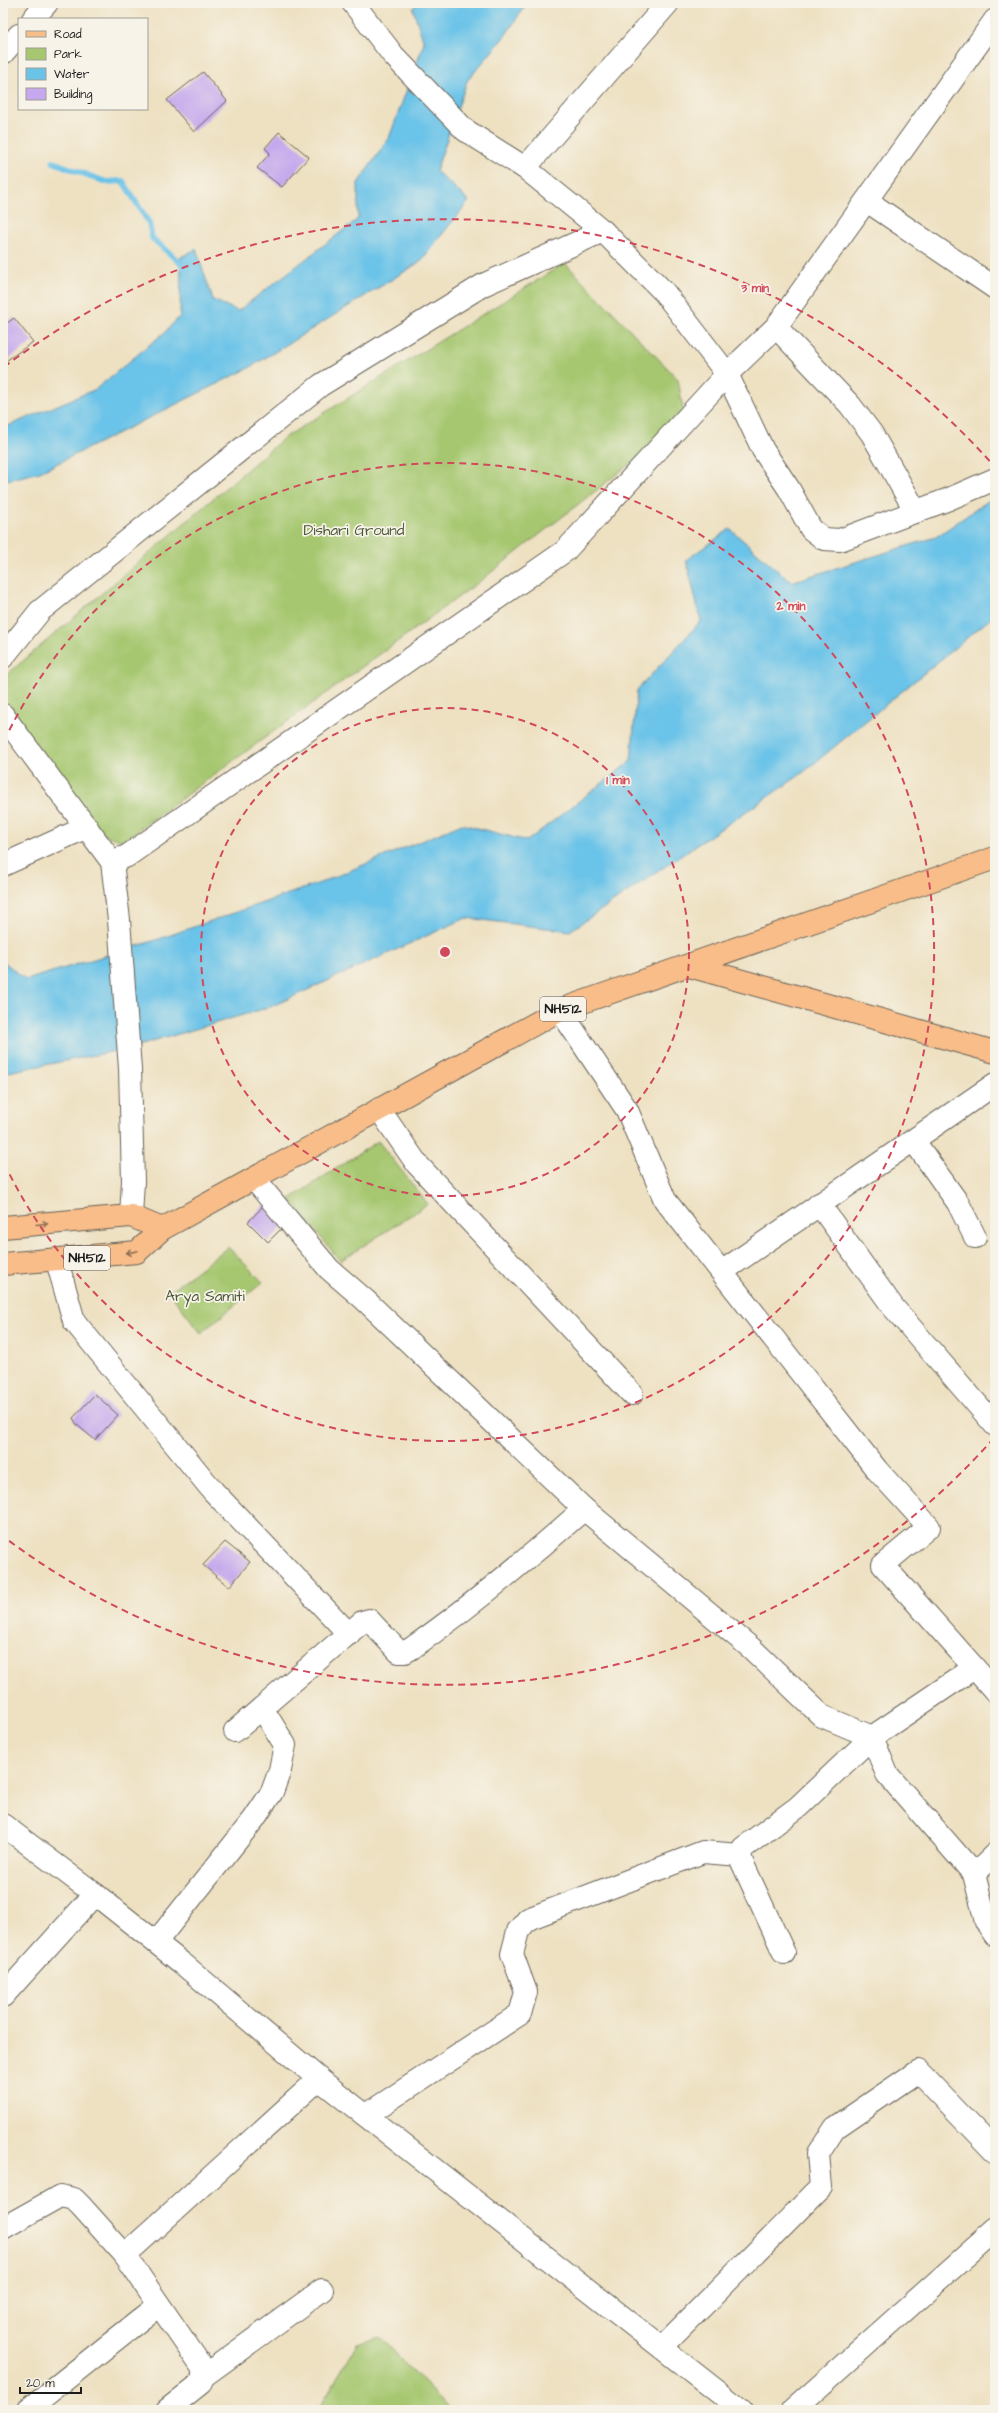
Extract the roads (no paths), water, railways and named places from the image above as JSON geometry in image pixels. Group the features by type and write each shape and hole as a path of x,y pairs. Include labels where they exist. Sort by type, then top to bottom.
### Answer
{"main road":[{"name":"NH512","path":"3,1264 56,1261 137,1252 162,1229 560,1010 995,858"},
{"path":"689,966 995,1052"},
{"path":"3,1227 131,1216 162,1229"}],"street":[{"path":"34,18 47,3"},
{"path":"353,3 393,55 465,130 525,168 603,231 664,292 727,374 763,450 789,489 811,529 824,539 840,540 916,512 995,479"},
{"path":"525,168 668,3"},
{"path":"112,862 127,856 564,551 727,374 776,327 995,20"},
{"path":"3,53 18,36"},
{"path":"867,201 995,288"},
{"path":"3,656 40,611 321,385 483,285 603,231"},
{"path":"776,327 850,405 872,434 916,512"},
{"path":"3,715 112,862 119,920 130,1069 133,1181 131,1216"},
{"path":"3,865 86,827"},
{"path":"560,1010 626,1110 665,1200 723,1271 877,1470 929,1527 884,1566 995,1691"},
{"path":"723,1271 819,1204 873,1170 995,1084"},
{"path":"379,1109 417,1164 632,1394"},
{"path":"914,1141 958,1203 975,1237"},
{"path":"254,1178 329,1269 365,1300 584,1509 751,1648 822,1716 872,1737 887,1774 974,1874 986,1922 995,1935"},
{"path":"819,1204 893,1307 995,1425"},
{"path":"56,1261 74,1321 213,1491 349,1634"},
{"path":"235,1731 362,1622 369,1620 399,1652 405,1652 462,1613 503,1580 584,1509"},
{"path":"740,1854 749,1842 798,1808 872,1737 974,1668"},
{"path":"156,1942 254,1819 272,1792 280,1770 285,1745 262,1708"},
{"path":"3,1825 156,1942 319,2079 741,2410"},
{"path":"366,2115 520,2014 526,1992 512,1954 518,1931 528,1919 703,1852 740,1854"},
{"path":"740,1854 742,1862 784,1953"},
{"path":"974,1874 995,1854"},
{"path":"3,1996 95,1894"},
{"path":"662,2347 821,2187 818,2154 835,2128 918,2071 995,2151"},
{"path":"125,2255 319,2079"},
{"path":"3,2228 51,2200 60,2196 68,2196 81,2206 125,2255 201,2363 205,2375"},
{"path":"794,2410 995,2230"},
{"path":"167,2410 201,2383 205,2375 322,2290"},
{"path":"27,2410 159,2305"}],"water":[{"path":"417,3 527,3 505,36 467,81 436,171 469,201 420,262 249,368 40,472 3,481 3,428 96,389 165,332 180,316 181,257 196,249 213,300 238,311 358,219 358,183 389,138 424,43 413,9"},
{"path":"995,496 995,615 800,775 570,931 466,918 270,1007 131,1048 3,1073 3,961 26,980 156,940 320,883 462,824 527,841 631,761 637,690 701,621 686,560 730,529 791,582 936,537"}],"waterway":[{"path":"53,162 106,182 123,181 149,223 152,238 186,268"}],"park label":[{"name":"Dishari Ground","path":"354,530"},
{"name":"Arya Samiti","path":"205,1296"}]}
